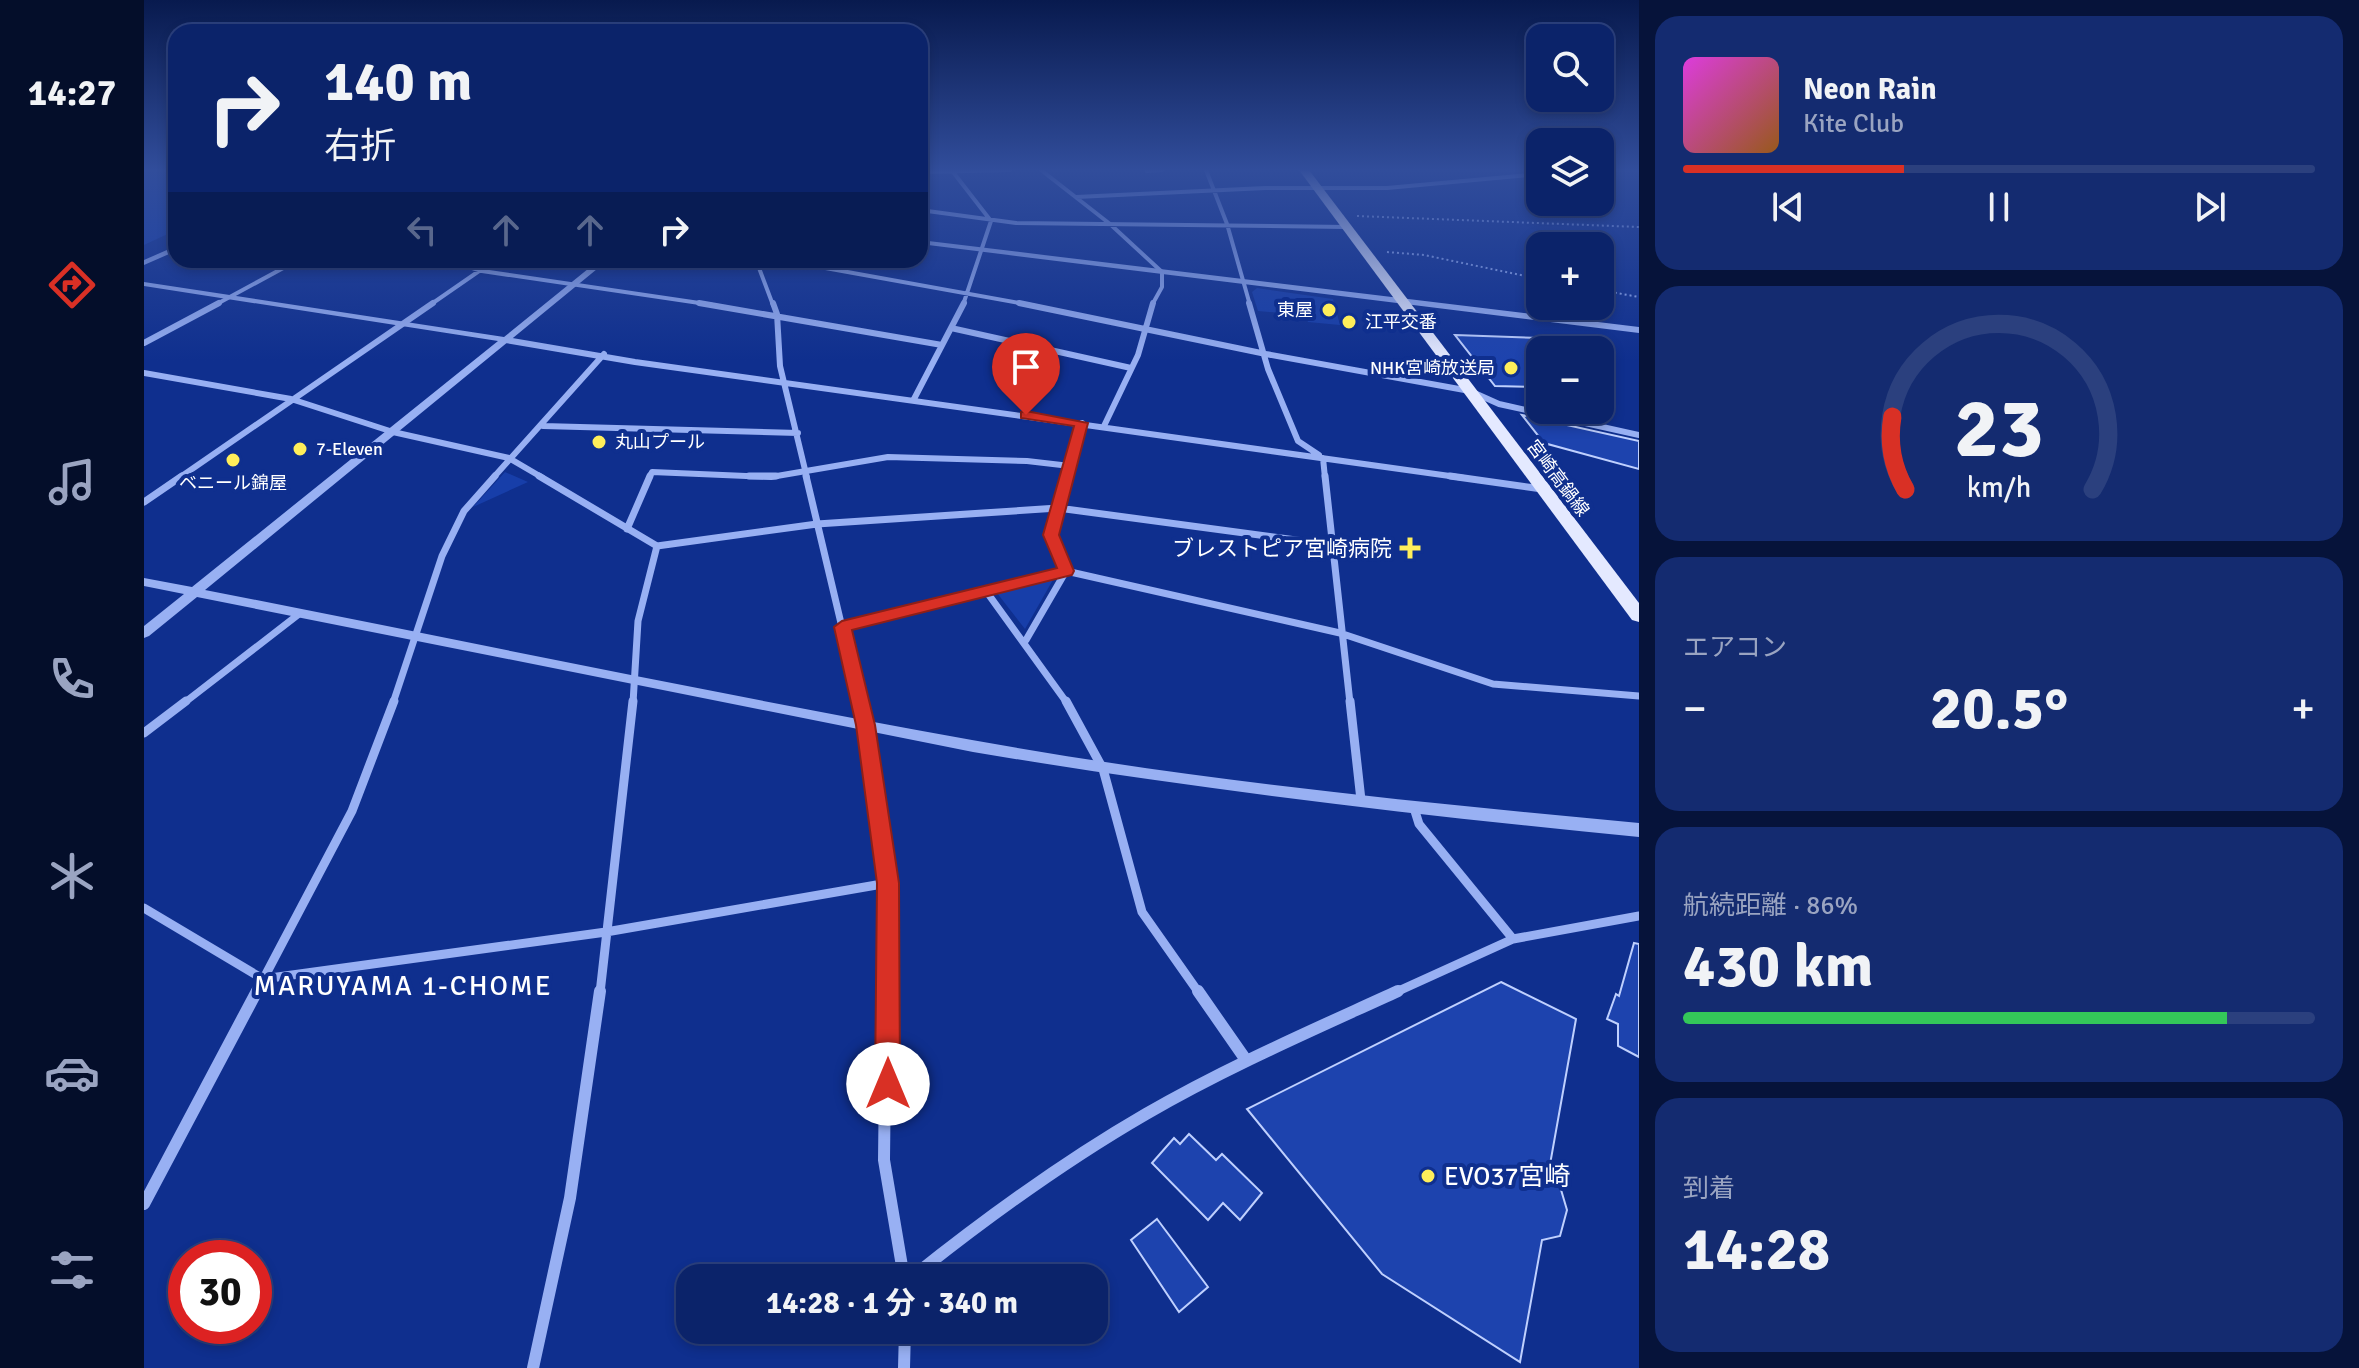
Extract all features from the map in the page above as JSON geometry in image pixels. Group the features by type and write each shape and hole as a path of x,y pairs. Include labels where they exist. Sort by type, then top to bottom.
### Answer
{"main road":[{"name":"宮崎高鍋線","path":"1352,234 1639,616"}],"street":[{"path":"914,399 969,294 988,234"},
{"path":"1104,426 1147,329 1151,306 1162,287 1162,272 1121,234"},
{"path":"1230,234 1268,369 1298,441 1323,458 1334,545 1340,633 1361,800"},
{"path":"928,243 1639,330"},
{"path":"144,263 168,252"},
{"path":"144,343 283,268"},
{"path":"472,268 777,314 942,345"},
{"path":"144,502 486,268"},
{"path":"144,633 594,268"},
{"path":"759,268 777,314 784,382 865,725 888,883 884,1160 902,1264"},
{"path":"820,268 1470,391 1499,404 1639,435"},
{"path":"144,284 784,382 1543,489"},
{"path":"951,328 1131,368"},
{"path":"144,1204 352,811 416,637 442,556 464,511 604,354"},
{"path":"144,373 291,399 393,432 509,458 657,546 817,524 1058,508 1334,545"},
{"path":"1066,571 1051,535 1082,423"},
{"path":"543,426 798,433"},
{"path":"627,529 652,472 771,477 888,457 1027,461 1070,466"},
{"path":"533,1368 557,1266 596,1023 636,677 638,621 657,546"},
{"path":"1026,640 1066,571"},
{"path":"842,627 1066,571 1340,633 1493,684 1639,696"},
{"path":"144,582 1103,769 1414,808 1639,830"},
{"path":"986,591 1058,685 1103,769 1142,912 1246,1060"},
{"path":"144,733 299,614"},
{"path":"1414,808 1419,824 1513,939"},
{"path":"144,908 263,979 606,932 888,883"},
{"path":"928,1264 997,1209 1144,1115 1246,1060 1513,939 1639,916"},
{"path":"904,1368 905,1344"}],"path":[{"path":"1365,251 1424,255 1526,276"},
{"path":"1614,293 1639,297"}],"shaded area":[{"path":"144,234 168,234 144,245"},
{"path":"1257,288 1333,299 1340,325 1308,322 1305,315 1258,311 1252,292"},
{"path":"505,472 528,482 473,507"},
{"path":"1054,578 1025,629 997,593"}],"building":[{"name":"NHK宮崎放送局","path":"1455,335 1526,338 1526,387 1495,386"},
{"path":"1529,424 1562,424 1639,441 1639,469 1544,443"},
{"path":"1634,943 1639,944 1639,1057 1618,1046 1618,1024 1607,1019 1616,994 1619,996"},
{"name":"EVO37宮崎","path":"1501,982 1576,1019 1549,1170 1559,1183 1567,1210 1560,1236 1542,1240 1520,1362 1382,1274 1247,1109"},
{"path":"1189,1134 1216,1160 1222,1154 1262,1193 1240,1220 1223,1203 1208,1220 1152,1163 1174,1138 1180,1144"},
{"path":"1157,1219 1208,1287 1179,1312 1131,1240"}],"place":[{"name":"東屋","path":"1329,310"},
{"name":"江平交番","path":"1349,322"},
{"name":"NHK宮崎放送局","path":"1511,368"},
{"name":"丸山プール","path":"599,442"},
{"name":"7-Eleven","path":"300,449"},
{"name":"ベニール錦屋","path":"233,460"},
{"name":"ブレストピア宮崎病院","path":"1410,548"},
{"name":"EVO37宮崎","path":"1428,1176"}],"district":[{"name":"MARUYAMA 1-CHOME","path":"403,985"}],"route":[{"path":"888,1084 888,883 865,725 842,627 1066,571 1051,535 1082,423 1026,415"}]}
